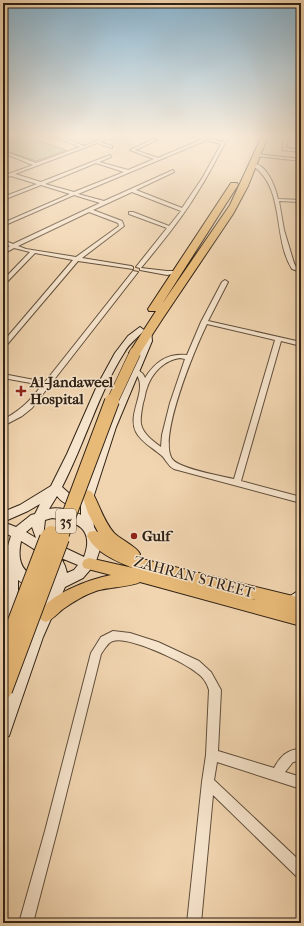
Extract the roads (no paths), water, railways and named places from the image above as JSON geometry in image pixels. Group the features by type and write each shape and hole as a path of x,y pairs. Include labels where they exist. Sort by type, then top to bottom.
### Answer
{"highway":[{"name":"35","path":"144,331 230,212 246,179"},
{"name":"35","path":"3,658 108,390 144,331 174,276 210,225 237,180"},
{"name":"35","path":"3,690 131,353"}],"main road":[{"path":"7,559 19,576 30,582 43,584 60,583 84,570 88,564 94,552 95,544 86,507 88,495 111,427 148,341 144,331 125,344 109,372 57,487 40,515 38,529 44,540 69,556 88,564"},
{"path":"57,487 64,498 72,501 78,501 88,495"},
{"path":"3,516 30,505 57,487"},
{"path":"88,495 95,516 106,534 117,544 128,552 189,577"},
{"path":"5,618 12,584 7,559 9,542 15,531 25,523 40,515 58,513 70,515 80,520 91,531"},
{"path":"3,527 15,531 54,559 60,571 60,583 44,619 3,730"},
{"name":"ZAHRAN STREET","path":"91,531 104,546 124,559 189,577 298,600"},
{"name":"ZAHRAN STREET","path":"88,564 147,577 301,619"},
{"path":"44,619 68,596 88,587 108,581 147,577"},
{"path":"5,618 20,607 29,608 38,612 44,619"}],"street":[{"path":"26,179 104,203"},
{"path":"3,199 53,179"},
{"path":"3,225 107,179"},
{"path":"3,252 155,179"},
{"path":"3,424 25,409 46,384 171,228 204,179"},
{"path":"268,179 277,200 291,263 294,268 299,270"},
{"path":"132,190 183,210"},
{"path":"277,200 301,201"},
{"path":"3,346 77,259 118,230 122,225 89,210"},
{"path":"131,212 171,228"},
{"path":"3,242 33,252 174,276"},
{"path":"3,283 33,252"},
{"path":"224,282 188,357 177,387 165,442 166,455 171,464 180,468 301,500"},
{"path":"204,322 301,344"},
{"path":"236,482 278,339"},
{"path":"143,388 154,370 171,357 188,357"},
{"path":"135,369 154,370"},
{"path":"135,369 143,378 143,388 137,413 137,423 140,432 151,444 166,455"},
{"path":"3,376 46,384"},
{"path":"26,923 96,653 101,644 113,636 138,640 195,665 205,673 213,684 215,690 212,755 194,923"},
{"path":"212,755 301,783"},
{"path":"277,775 287,758 294,755 301,756"},
{"path":"208,782 301,870"}],"place":[{"name":"Al-Jandaweel Hospital","path":"21,391"},
{"name":"Gulf","path":"134,536"}]}
